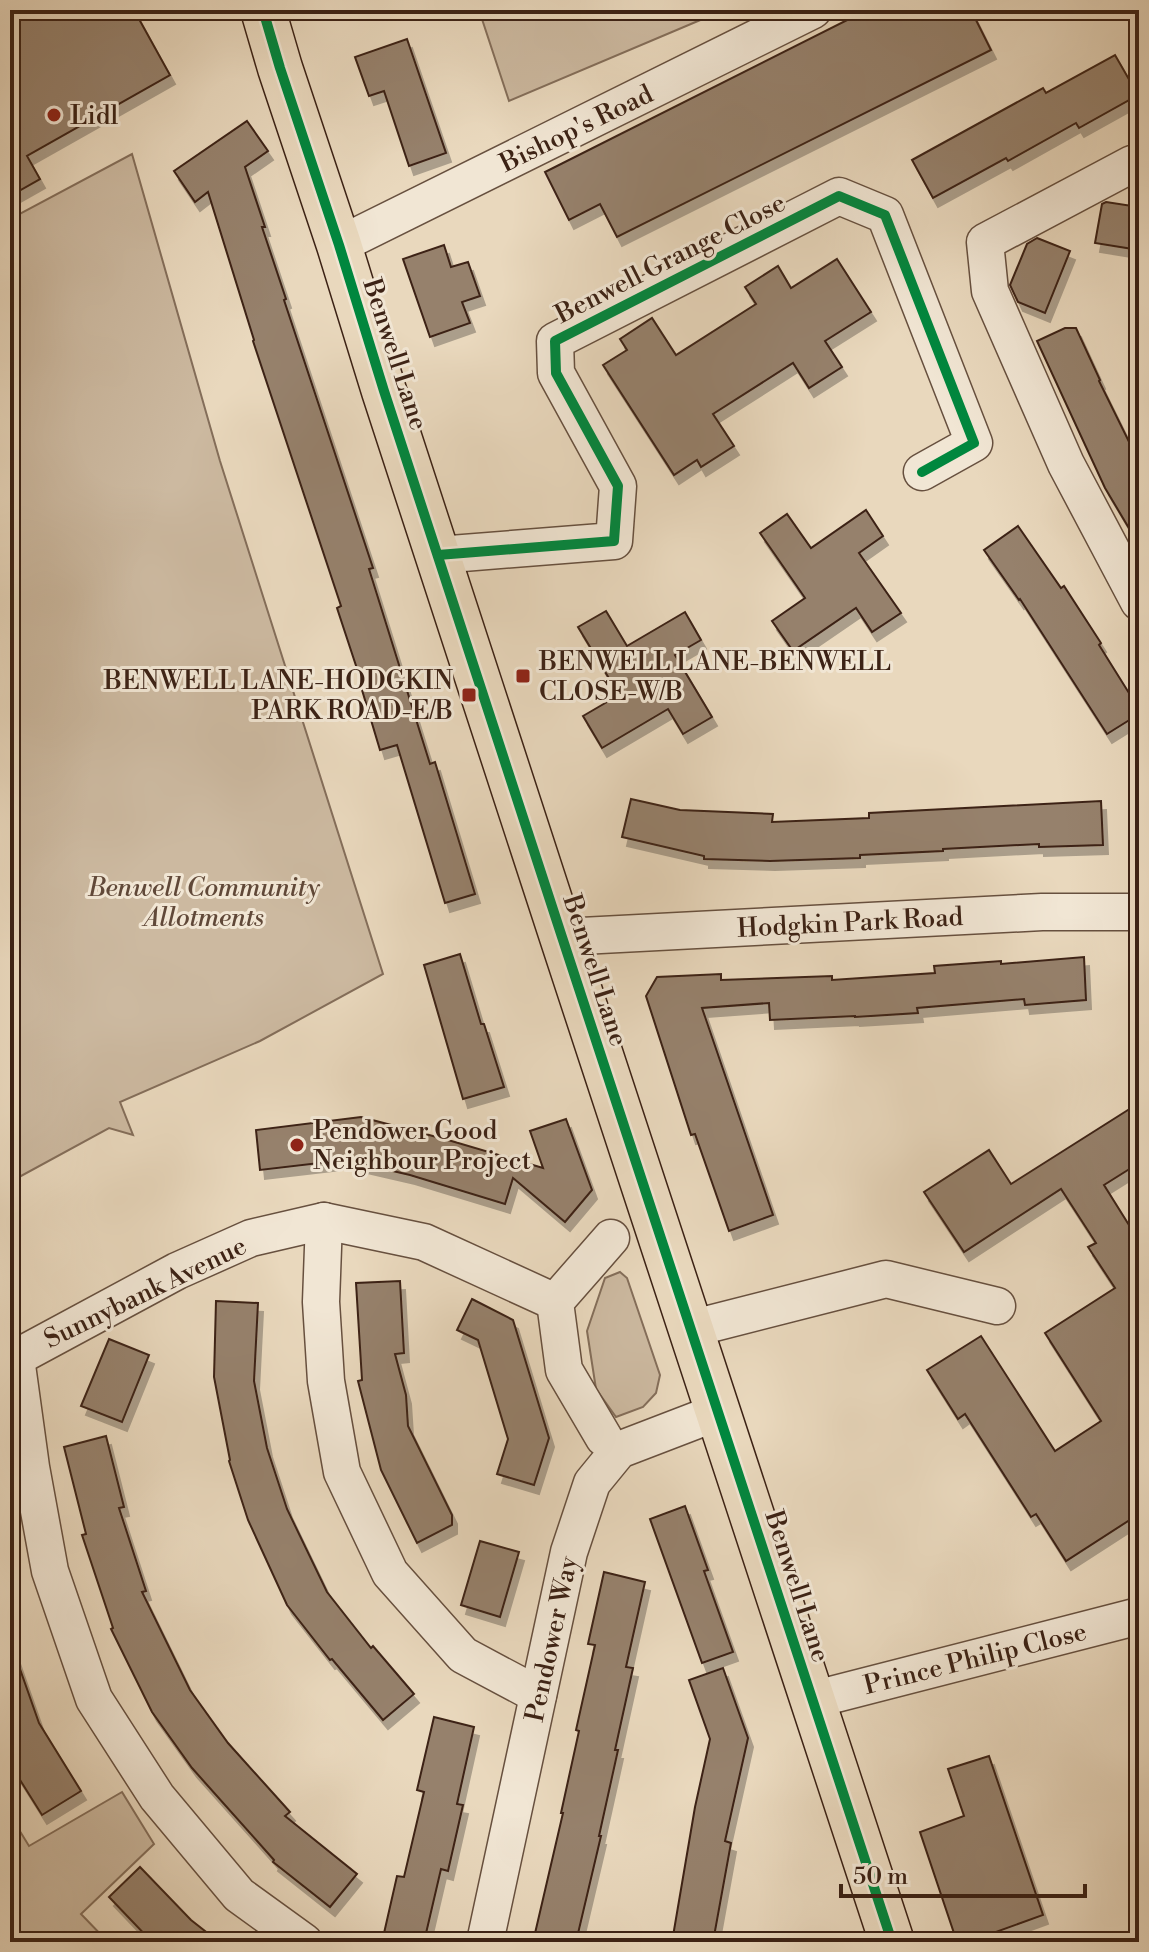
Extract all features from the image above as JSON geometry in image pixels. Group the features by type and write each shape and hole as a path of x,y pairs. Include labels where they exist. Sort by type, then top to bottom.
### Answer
{"main road":[{"name":"Benwell Lane","path":"263,10 562,937 892,1942"}],"street":[{"name":"Bishop's Road","path":"339,245 766,21 813,10"},
{"path":"1139,164 1132,164 985,242 990,291 1066,464 1139,602"},
{"name":"Benwell Grange Close","path":"438,555 614,541 618,486 556,373 555,341 839,196 885,215 974,443 922,472"},
{"name":"Hodgkin Park Road","path":"562,937 1042,912 1139,912"},
{"path":"324,1221 321,1302 326,1381 342,1472 390,1573 463,1655 538,1695"},
{"name":"Sunnybank Avenue","path":"13,1359 177,1271 251,1238 324,1221 424,1242 555,1302"},
{"path":"604,1438 564,1370 555,1302 611,1238"},
{"path":"690,1329 886,1279 997,1306"},
{"path":"13,1359 50,1571 94,1699 157,1797 239,1895 304,1942"},
{"name":"Pendower Way","path":"485,1942 569,1552 592,1483 619,1450 718,1412"},
{"name":"Prince Philip Close","path":"812,1700 1139,1616"}],"green space":[{"path":"479,10 724,10 509,101"},
{"name":"Benwell Community Allotments","path":"132,154 220,461 383,974 260,1041 120,1102 133,1135 109,1128 10,1182 10,219"},
{"path":"620,1272 627,1278 660,1375 656,1393 643,1407 616,1417 596,1389 587,1331 605,1278"},
{"path":"122,1792 154,1844 81,1914 108,1942 10,1942 10,1815 29,1846"}],"building":[{"name":"Lidl","path":"10,10 134,10 170,75 27,156 40,179 10,196"},
{"path":"867,10 971,10 991,50 617,237 600,204 569,220 545,172"},
{"path":"407,39 446,153 409,166 384,91 369,96 355,57"},
{"path":"1115,55 1138,95 1079,128 1076,123 933,198 912,160 1043,88 1046,93"},
{"path":"247,121 268,151 245,167 265,227 262,227 373,568 369,569 430,764 435,762 475,894 445,903 397,745 380,750 337,608 341,606 253,341 208,192 195,202 174,171"},
{"path":"1102,204 1139,207 1139,250 1095,243"},
{"path":"1037,238 1070,251 1045,313 1018,302 1010,285 1027,244"},
{"path":"444,245 451,267 468,262 480,296 462,302 470,323 430,337 403,259"},
{"path":"837,259 871,312 825,341 842,367 809,388 793,363 713,414 734,446 701,467 697,460 674,475 603,365 627,350 620,339 652,318 676,355 756,304 745,287 778,266 791,288"},
{"path":"1065,328 1076,328 1139,462 1139,545 1105,488 1037,341"},
{"path":"866,510 883,536 859,553 901,613 872,632 856,608 793,651 772,621 805,598 760,533 787,514 811,548"},
{"path":"1018,526 1061,588 1064,586 1139,709 1139,714 1107,734 1020,599 984,550"},
{"path":"606,611 627,646 685,612 701,640 675,655 712,717 683,734 668,709 602,748 583,716 619,695 578,627"},
{"path":"631,799 680,810 773,814 772,822 869,818 869,813 1101,801 1103,845 1039,847 1039,844 943,849 860,855 860,858 770,861 704,859 704,856 622,837"},
{"path":"460,954 504,1087 463,1099 424,965"},
{"path":"1084,957 1086,1000 1025,1005 1024,999 917,1008 918,1013 770,1020 769,1003 702,1008 773,1215 729,1231 695,1134 691,1135 646,996 657,977 721,974 721,980 832,976 832,980 935,973 934,966"},
{"path":"1139,1103 1139,1163 1104,1185 1139,1241 1139,1514 1066,1561 1036,1514 1031,1517 965,1414 958,1419 927,1370 981,1336 1055,1451 1101,1421 1045,1333 1115,1288 1088,1247 1096,1243 1061,1189 964,1252 924,1192 989,1150 1011,1184"},
{"path":"361,1117 543,1168 530,1131 566,1119 592,1190 565,1222 513,1178 505,1204 410,1175 345,1160 260,1170 256,1130"},
{"path":"400,1281 404,1353 395,1354 406,1395 408,1426 452,1515 452,1525 417,1543 381,1470 358,1381 362,1380 356,1283"},
{"path":"472,1299 513,1320 549,1438 534,1485 497,1474 508,1439 478,1340 457,1330"},
{"path":"216,1301 258,1303 254,1381 267,1448 287,1509 327,1592 371,1648 373,1646 414,1694 383,1720 287,1605 248,1520 229,1461 214,1377"},
{"path":"109,1339 149,1355 122,1422 81,1406"},
{"path":"106,1436 124,1507 119,1508 146,1591 142,1592 190,1690 228,1743 290,1812 285,1816 357,1874 330,1907 273,1862 192,1768 152,1712 111,1629 82,1535 86,1534 64,1447"},
{"path":"685,1506 733,1652 702,1663 650,1519"},
{"path":"480,1541 519,1552 500,1617 461,1605"},
{"path":"604,1572 645,1582 626,1667 633,1668 615,1750 618,1750 576,1942 533,1942 579,1731 576,1730 595,1645 588,1644"},
{"path":"14,1652 39,1723 81,1791 42,1815 10,1764 10,1653"},
{"path":"723,1668 748,1738 725,1841 731,1843 713,1942 672,1942 710,1739 689,1680"},
{"path":"434,1717 474,1727 457,1804 463,1805 448,1871 441,1869 424,1942 382,1942 397,1876 404,1877 424,1792 417,1790"},
{"path":"989,1756 1043,1915 990,1934 993,1942 957,1942 920,1832 964,1816 948,1769"},
{"path":"140,1867 191,1920 219,1942 152,1942 109,1897"}],"cycle path":[{"path":"263,10 384,391 892,1942"},
{"path":"438,555 614,541 618,486 556,373 555,341 839,196 885,215 974,443 922,472"}],"place":[{"name":"Lidl","path":"54,115"},
{"name":"BENWELL LANE-BENWELL CLOSE-W/B","path":"523,676"},
{"name":"BENWELL LANE-HODGKIN PARK ROAD-E/B","path":"469,695"},
{"name":"Pendower Good Neighbour Project","path":"297,1145"}]}
